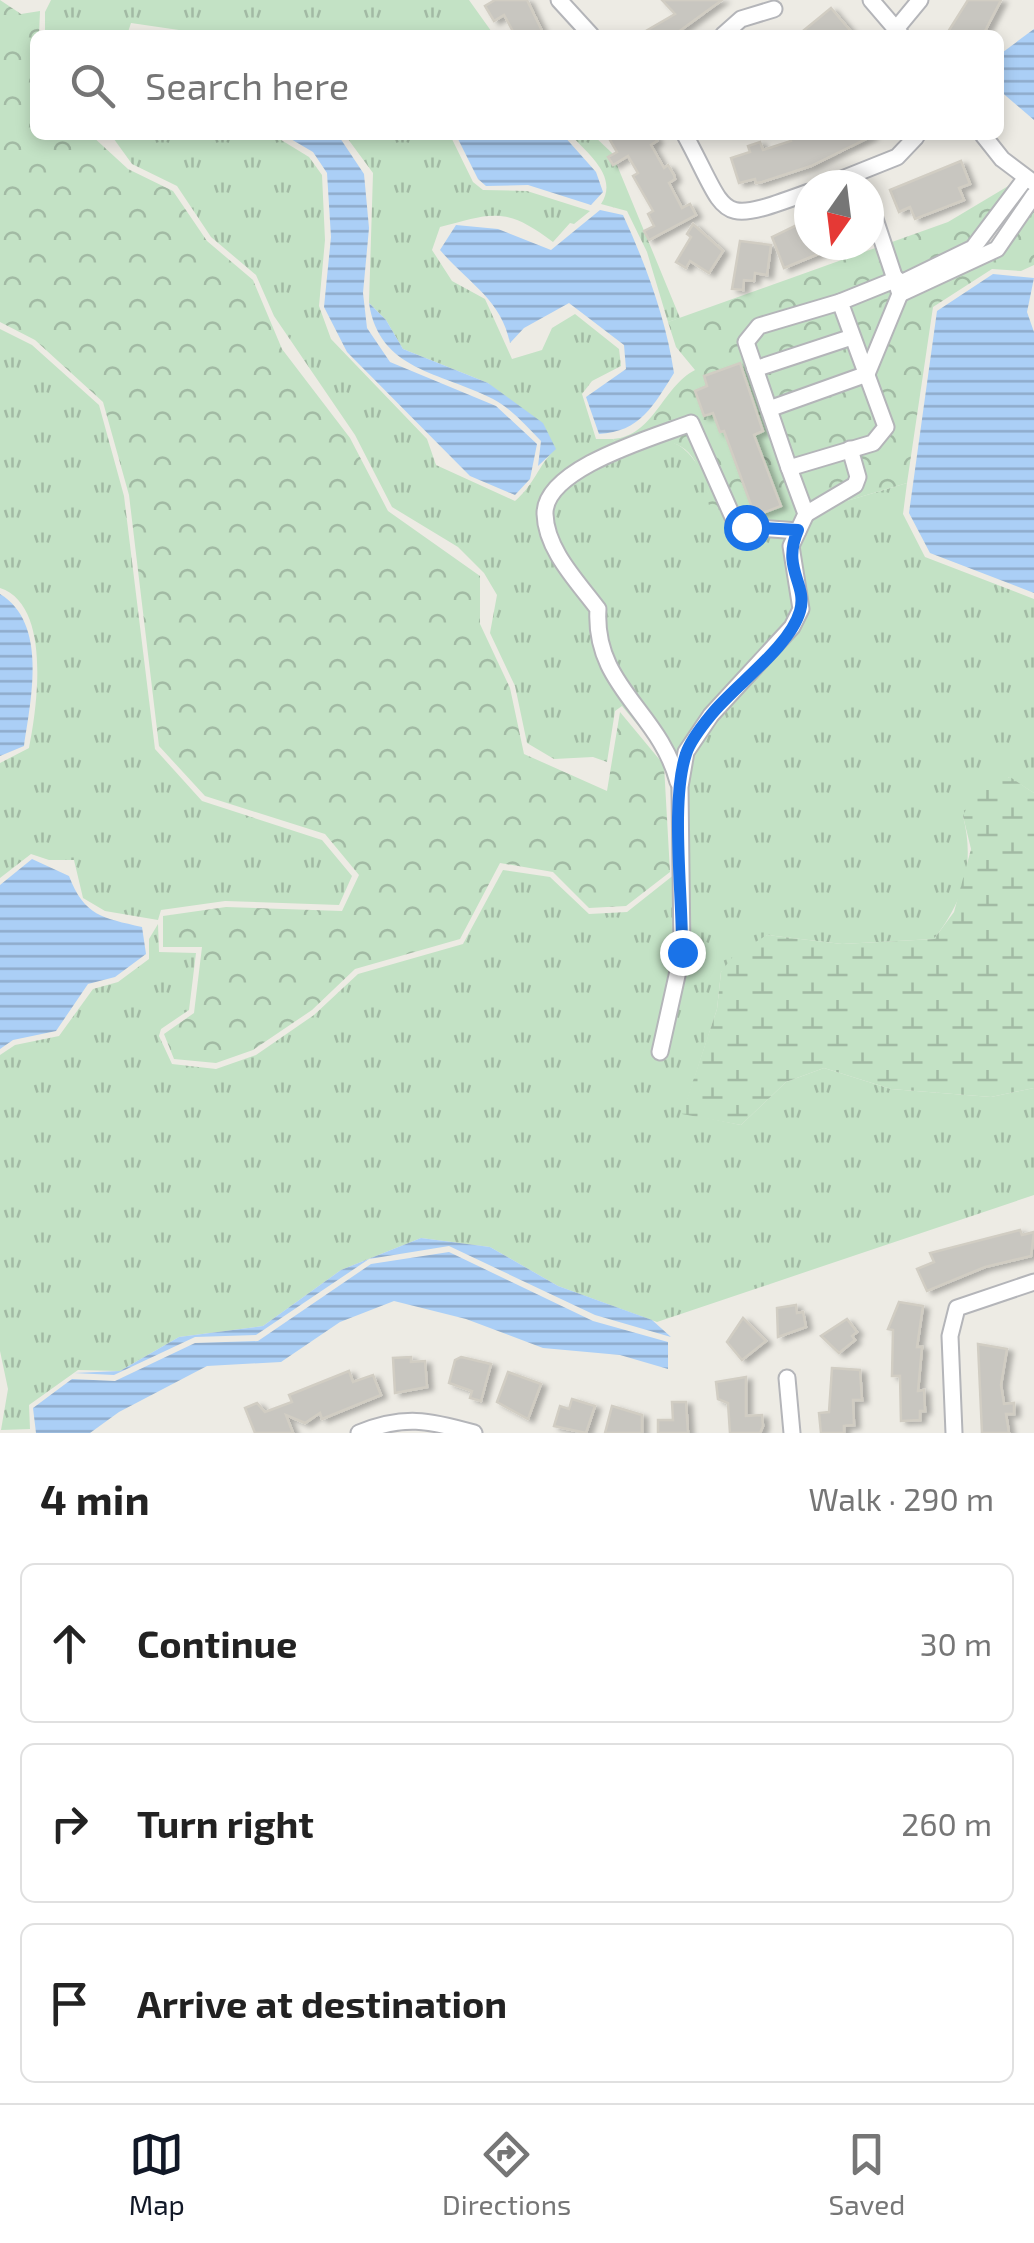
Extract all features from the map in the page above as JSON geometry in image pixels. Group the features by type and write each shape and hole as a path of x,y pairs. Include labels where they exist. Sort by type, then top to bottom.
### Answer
{"street":[{"path":"559,0 586,30"},
{"path":"871,0 897,30"},
{"path":"900,30 920,0"},
{"path":"728,30 742,19 774,9"},
{"path":"688,140 721,202 730,211 748,214 794,197"},
{"path":"876,170 897,157 913,140"},
{"path":"899,286 974,248 1030,181 988,140"},
{"path":"806,514 746,342 759,326 984,258 1018,222 1034,195"},
{"path":"1002,212 1018,222"},
{"path":"769,410 866,374 899,286 884,244"},
{"path":"789,468 873,443 886,427 840,302"},
{"path":"755,370 852,337"},
{"path":"680,787 664,742 648,716 613,680 596,637 598,609 563,564 545,514 552,490 583,466 691,423 735,522 746,527 798,530"},
{"path":"660,1052 682,952 680,787 686,752 711,715 792,627 801,609 790,566 791,546 806,514 855,485 858,477 850,450"},
{"path":"954,1433 950,1336 957,1308 1034,1282"},
{"path":"787,1378 792,1433"},
{"path":"358,1433 379,1425 424,1419 474,1433"}],"green space":[{"path":"0,0 21,14 40,11 39,30 30,30 30,140 96,140 128,169 173,191 207,241 253,280 282,349 350,438 388,511 480,576 480,624 510,688 524,754 607,791 620,712 664,765 670,872 626,906 589,908 553,872 500,863 460,939 355,969 312,1010 253,1050 216,1063 174,1059 164,1034 194,1013 202,947 163,947 163,916 226,907 342,911 359,875 325,834 205,796 159,746 129,495 103,402 35,340 0,322"},
{"path":"51,0 469,0 490,30 179,30 131,23 129,30 45,30 45,12"},
{"path":"115,140 281,140 309,157 322,175 325,240 319,306 331,339 427,439 436,465 515,501 555,449 488,383 403,349 386,320 369,303 373,173 349,140 452,140 473,182 483,190 527,191 590,211 570,223 553,242 510,218 473,218 440,227 432,250 452,281 485,299 512,359 542,350 552,328 575,314 619,349 621,366 592,381 582,394 596,439 613,439 625,451 651,442 671,442 688,453 704,475 813,511 907,483 903,514 925,557 1034,599 1034,793 1009,777 963,816 968,850 964,881 953,910 934,939 842,944 767,935 721,972 717,1009 683,1113 741,1125 786,1082 824,1068 891,1089 991,1097 1034,1088 1034,1195 657,1322 558,1286 490,1247 421,1238 341,1270 263,1326 179,1337 120,1371 78,1370 29,1405 30,1429 1,1430 8,1389 0,1351 0,1055 15,1045 59,1036 93,989 118,982 149,959 149,939 158,924 159,952 196,953 189,1010 161,1029 159,1036 172,1064 216,1069 256,1055 314,1015 358,974 463,944 503,870 550,877 589,914 627,912 675,874 669,763 622,706 615,711 607,762 593,757 554,759 527,743 515,686 490,633 497,595 484,573 458,547 392,507 355,435 274,316 256,275 211,237 177,186 132,164"},
{"path":"576,140 598,140 612,153 680,318 668,322 647,252 627,211 601,204 606,184 593,158"},
{"path":"1015,182 970,243 894,296 869,383 906,299 1000,255 1034,208 1034,265 1021,271 992,269 933,307 907,483 813,511 794,536 723,521 710,511 695,461 676,444 646,444 625,451 613,439 638,429 695,370 676,347 668,322 842,260 884,260 884,245 948,222"},
{"path":"0,329 32,345 99,405 124,496 155,749 202,801 322,840 352,876 339,905 225,901 161,910 158,920 105,911 83,898 74,860 49,860 31,854 0,878 0,763 29,748 37,659 28,615 17,598 0,588"},
{"path":"1010,777 1034,793 1034,1088 991,1097 891,1089 824,1068 786,1082 741,1125 682,1114 717,1009 721,972 734,955 767,935 842,944 934,939 954,912 971,849 963,816 977,785"}],"water":[{"path":"1034,29 1034,120 1004,94 1004,51"},
{"path":"293,140 341,140 364,174 369,228 363,293 367,328 390,362 496,406 537,444 530,479 515,495 470,476 347,352 324,307 331,237 327,173 313,152"},
{"path":"458,140 567,140 596,172 603,192 591,205 528,185 486,186 478,179"},
{"path":"600,210 623,215 654,292 674,373 644,415 625,428 599,434 586,397 626,369 624,345 569,303 524,328 510,343 491,303 440,250 456,225 498,229 551,250"},
{"path":"993,274 1034,278 1027,312 1034,332 1034,593 930,553 909,513 937,311"},
{"path":"369,303 386,320 403,349 488,383 543,423 556,449 538,466 541,441 518,418 493,399 399,356 375,326"},
{"path":"0,594 25,623 33,663 24,746 0,756"},
{"path":"32,859 69,876 81,900 96,913 142,927 146,954 115,977 88,984 56,1031 13,1040 0,1049 0,885"},
{"path":"421,1238 490,1247 558,1286 652,1320 671,1337 595,1315 449,1246 369,1259 256,1335 195,1337 114,1375 74,1373 120,1371 179,1337 263,1326 341,1270"},
{"path":"449,1252 593,1321 668,1342 668,1369 620,1355 543,1348 466,1319 394,1301 340,1322 281,1362 207,1366 119,1412 90,1433 36,1433 33,1408 72,1379 115,1381 195,1343 258,1341 371,1264"}],"building":[{"path":"495,0 527,0 542,30 512,30 504,15 494,21 485,6"},
{"path":"662,0 722,0 681,30 648,30 675,14"},
{"path":"968,0 1001,0 986,30 949,30"},
{"path":"831,8 850,30 804,30"},
{"path":"610,140 656,140 651,145 664,168 668,165 674,175 669,183 682,208 690,204 696,215 649,240 644,231 654,226 648,214 653,211 633,176 638,173 628,156 613,165 608,157 617,152"},
{"path":"791,140 864,140 811,166 762,182 756,183 755,179 739,183 731,158 750,152 748,146 760,142 763,150"},
{"path":"961,161 970,184 959,188 964,200 915,219 910,207 899,212 890,190"},
{"path":"693,224 723,251 709,273 690,261 686,268 676,262 691,237 687,234"},
{"path":"794,226 794,260 803,260 784,268 772,237"},
{"path":"740,241 771,245 767,275 755,273 754,281 744,280 743,290 732,289"},
{"path":"740,363 763,431 754,435 781,506 755,516 724,431 720,432 713,413 704,416 695,391 707,386 704,376"},
{"path":"1020,1230 1022,1235 1034,1232 1031,1256 985,1267 927,1291 917,1269 934,1262 930,1253"},
{"path":"899,1302 923,1306 917,1347 922,1347 918,1391 924,1390 925,1411 920,1411 920,1420 901,1421 900,1376 892,1376 893,1330 888,1329"},
{"path":"796,1305 797,1313 803,1312 806,1327 778,1337 777,1308"},
{"path":"743,1318 766,1341 742,1360 727,1342"},
{"path":"847,1319 857,1332 852,1336 855,1340 839,1353 821,1336"},
{"path":"978,1344 1007,1349 1001,1385 1004,1404 1014,1403 1014,1414 1006,1414 1009,1433 982,1433"},
{"path":"411,1357 411,1362 425,1361 427,1387 395,1393 393,1358"},
{"path":"461,1357 491,1364 481,1401 470,1398 472,1391 449,1383 455,1360"},
{"path":"832,1368 860,1370 862,1400 853,1400 854,1425 844,1426 844,1433 821,1433 819,1413 829,1412"},
{"path":"349,1371 353,1382 373,1375 381,1395 322,1419 320,1413 305,1423 286,1415 293,1433 255,1433 245,1408 257,1403 265,1412 292,1402 289,1395"},
{"path":"508,1372 541,1384 528,1419 497,1402"},
{"path":"746,1377 746,1416 762,1415 763,1426 760,1433 730,1433 728,1403 718,1399 716,1382"},
{"path":"572,1399 595,1406 586,1433 554,1426 560,1406 569,1409"},
{"path":"672,1402 686,1402 688,1433 658,1433 658,1420 673,1420"},
{"path":"612,1406 642,1415 642,1433 605,1433"}],"route":[{"path":"682,952 680,787 686,752 711,715 792,627 801,609 790,566 791,546 798,530 764,525 746,527"}]}
